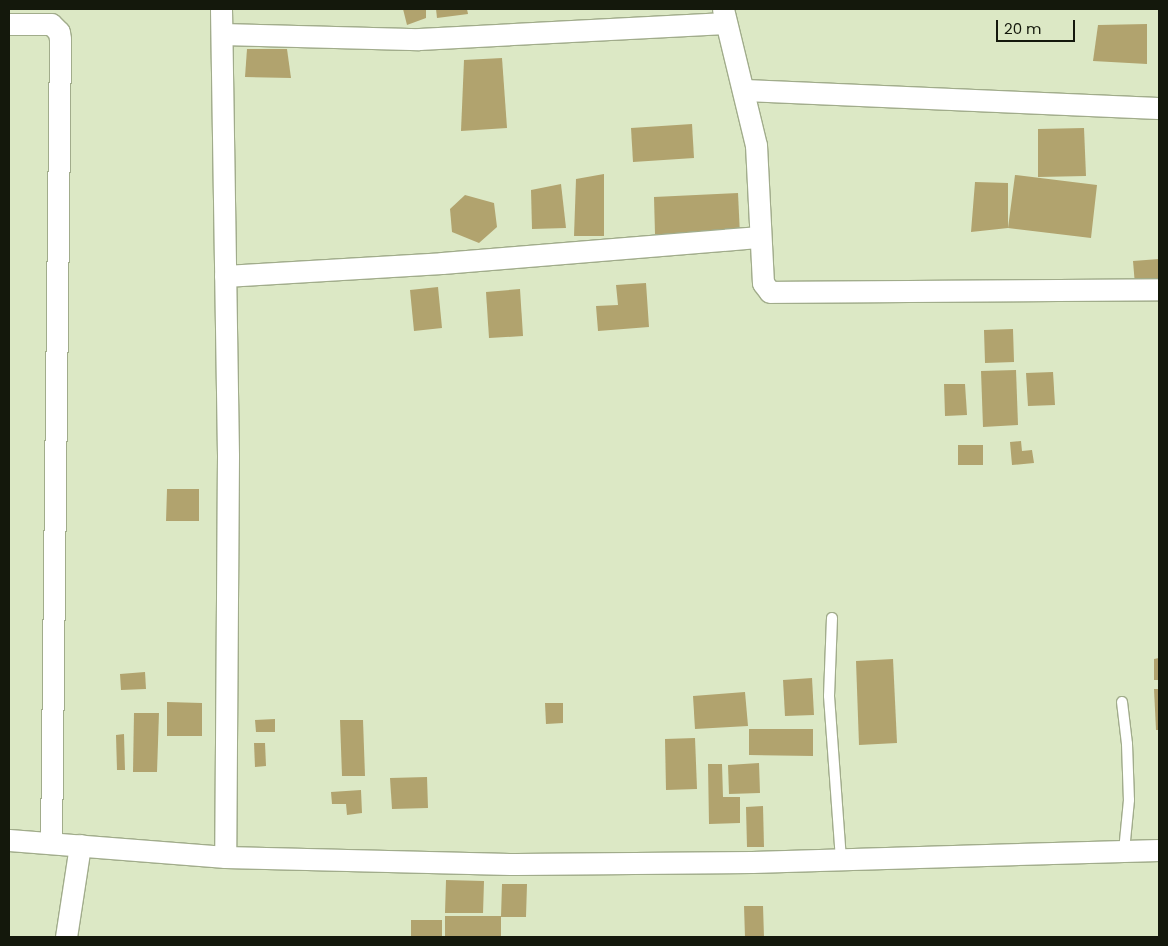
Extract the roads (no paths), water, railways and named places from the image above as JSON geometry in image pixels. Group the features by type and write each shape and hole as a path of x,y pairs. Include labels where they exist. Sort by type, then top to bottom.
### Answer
{"street":[{"path":"221,9 228,456 225,857"},
{"path":"222,34 420,39 724,16 744,90 756,145 762,283 770,292 1159,289"},
{"path":"9,24 51,24 59,32 60,39 51,843"},
{"path":"744,90 1159,108"},
{"path":"225,276 442,263 760,237"},
{"path":"9,840 225,857 516,864 841,860 1159,850"},
{"path":"66,937 80,845"}],"lane":[{"path":"832,618 829,696 841,860"},
{"path":"1122,702 1128,744 1129,800 1124,851"}]}
